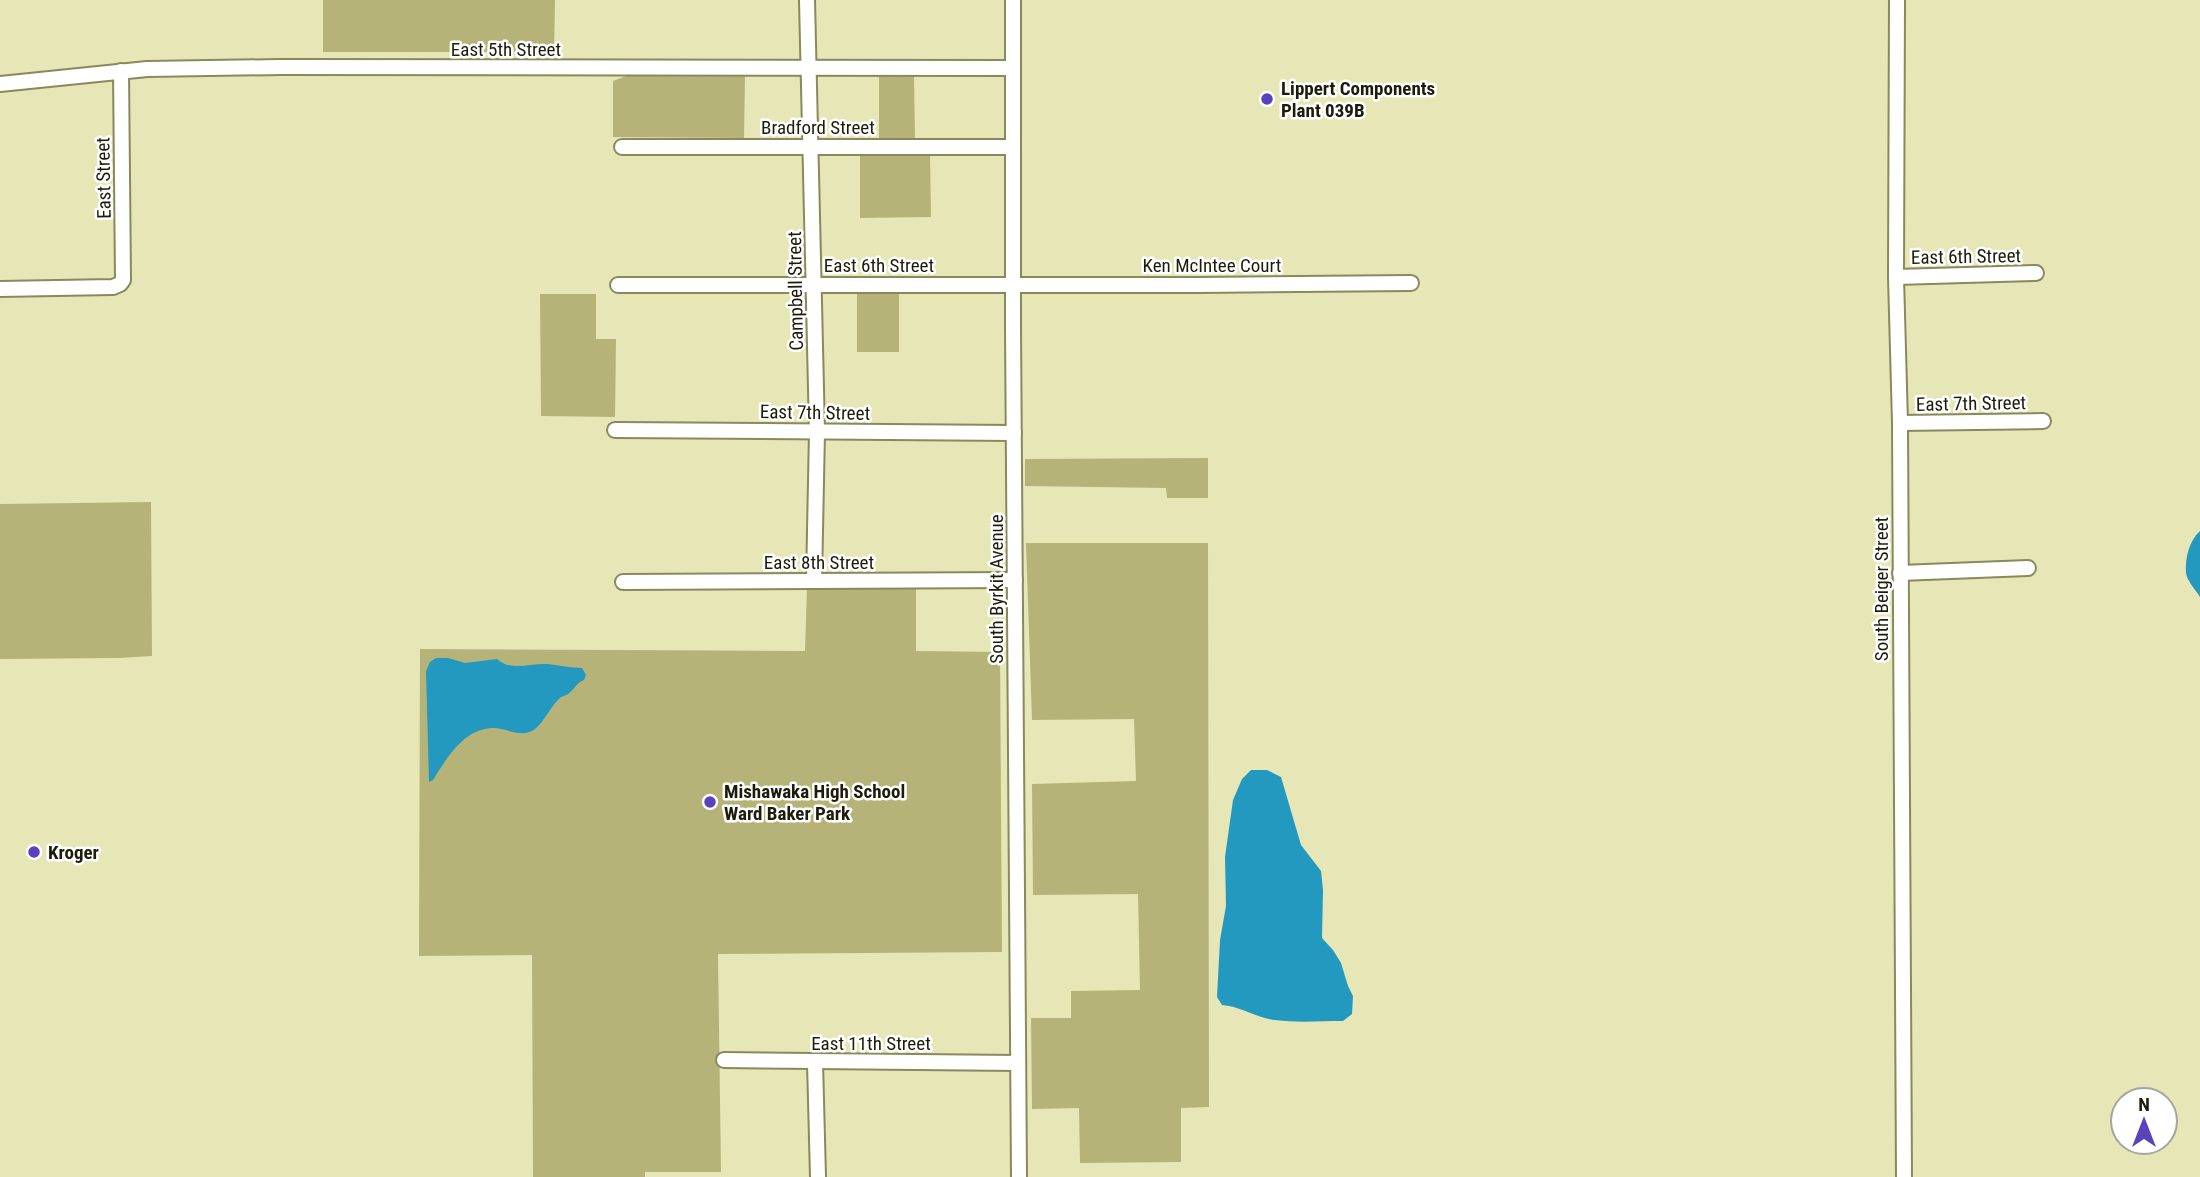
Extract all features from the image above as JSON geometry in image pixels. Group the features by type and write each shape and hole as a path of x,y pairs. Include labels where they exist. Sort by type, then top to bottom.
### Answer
{"street":[{"name":"Campbell Street","path":"807,0 817,432 814,581"},
{"name":"South Byrkit Avenue","path":"1013,0 1019,1177"},
{"name":"South Beiger Street","path":"1897,0 1896,277 1900,423 1904,1177"},
{"name":"East 5th Street","path":"0,84 121,71 280,67 1013,68"},
{"name":"East Street","path":"0,289 113,287 120,284 124,276 121,71"},
{"name":"Bradford Street","path":"622,146 1013,147"},
{"name":"East 6th Street","path":"1896,277 2036,273"},
{"name":"Ken McIntee Court","path":"1013,285 1411,283"},
{"name":"East 6th Street","path":"618,285 1013,285"},
{"name":"East 7th Street","path":"1900,423 2043,421"},
{"name":"East 7th Street","path":"615,430 1014,433"},
{"path":"1900,573 2028,568"},
{"name":"East 8th Street","path":"623,582 1015,580"},
{"name":"East 11th Street","path":"724,1060 1018,1063"},
{"path":"816,1062 818,1177"}],"shaded area":[{"path":"323,0 555,0 554,52 323,52"},
{"path":"914,75 915,138 879,138 879,76"},
{"path":"626,76 745,76 744,138 613,137 613,81"},
{"path":"860,152 930,152 931,217 860,218"},
{"path":"540,294 596,294 596,339 616,339 615,417 541,416"},
{"path":"857,294 899,294 899,352 857,352"},
{"path":"1208,458 1208,498 1167,498 1166,488 1025,486 1025,459"},
{"path":"151,502 152,656 0,659 0,504"},
{"path":"1026,543 1208,543 1209,1107 1181,1108 1181,1162 1080,1163 1079,1108 1032,1109 1031,1018 1071,1018 1071,991 1140,990 1138,894 1033,895 1032,784 1136,781 1134,719 1032,720"},
{"name":"Mishawaka High School Ward Baker Park","path":"807,588 916,588 916,651 1000,652 1002,952 718,954 721,1172 645,1172 645,1177 533,1177 532,955 419,956 420,649 805,651"}],"water":[{"path":"2200,531 2200,597 2188,579 2186,567 2190,545"},
{"path":"436,658 465,663 497,659 514,666 551,664 582,668 586,675 584,680 556,702 535,729 520,733 493,728 473,733 457,746 429,782 426,671 430,662"},
{"path":"1251,770 1267,770 1281,777 1301,845 1321,871 1322,938 1341,963 1353,996 1352,1014 1343,1021 1268,1019 1222,1005 1217,997 1220,940 1226,906 1225,857 1233,800 1242,779"}],"place":[{"name":"Lippert Components Plant 039B","path":"1267,99"},
{"name":"Mishawaka High School Ward Baker Park","path":"710,802"},
{"name":"Kroger","path":"34,852"}]}
